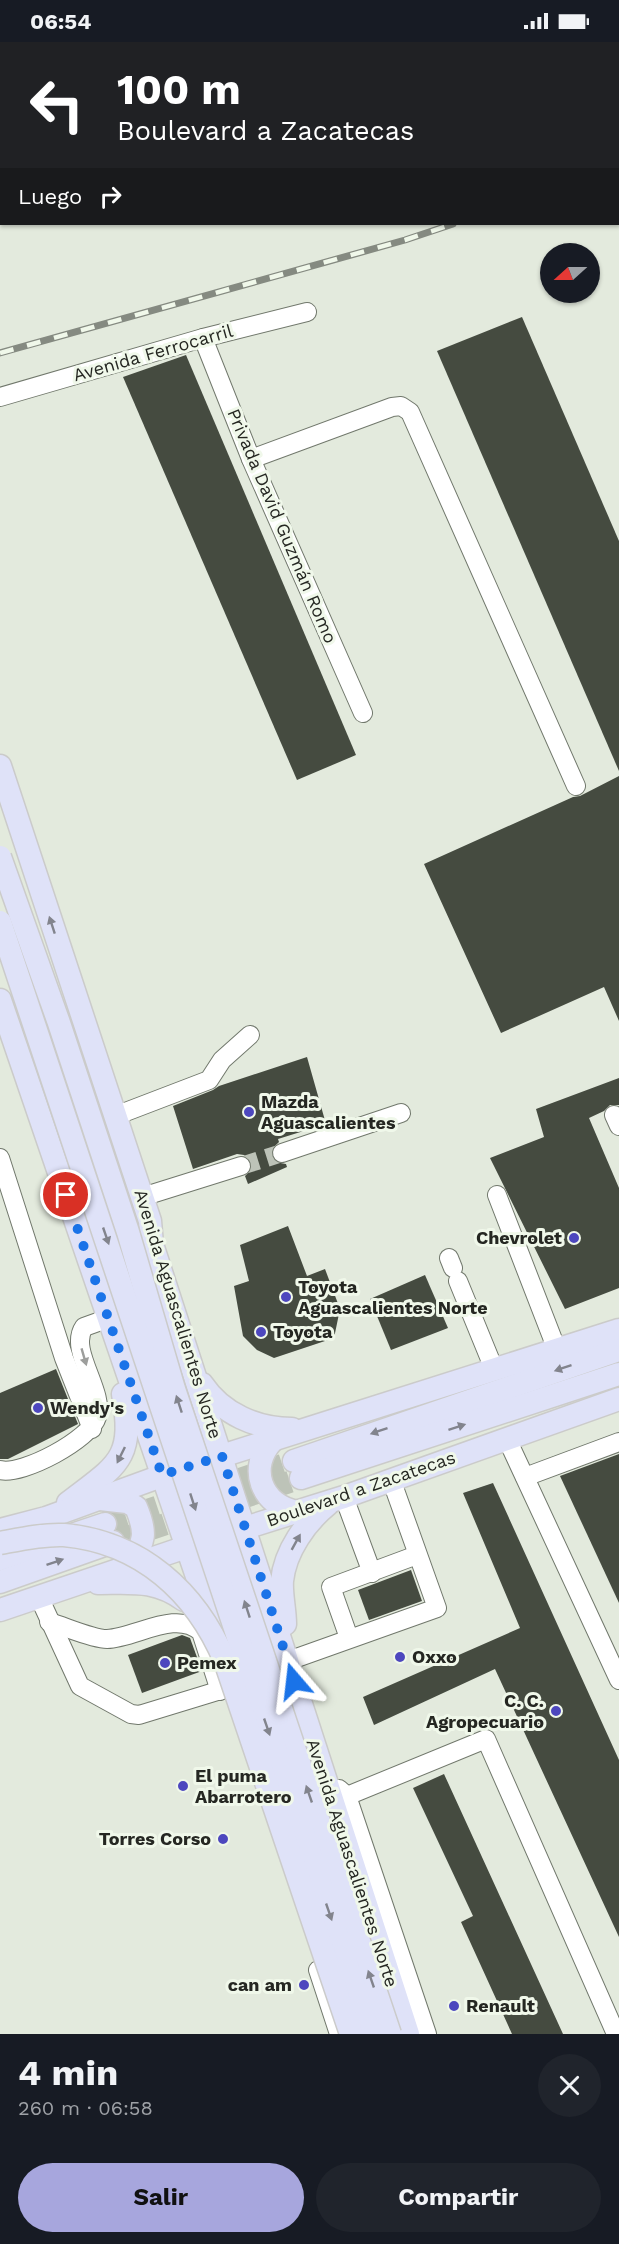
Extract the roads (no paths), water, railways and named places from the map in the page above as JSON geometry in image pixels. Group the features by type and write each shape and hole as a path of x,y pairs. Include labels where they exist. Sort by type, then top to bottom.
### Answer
{"main road":[{"name":"Avenida Aguascalientes Norte","path":"0,766 150,1221 152,1245 194,1368 323,1776 408,2034"},
{"name":"Avenida Aguascalientes Norte","path":"0,857 59,1023 128,1232 174,1389 390,2034"},
{"path":"10,889 32,916 138,1223 152,1245"},
{"name":"Avenida Aguascalientes Norte","path":"0,922 370,2034"},
{"path":"0,953 7,998 62,1182 216,1633 227,1689 252,1738 351,2034"},
{"path":"0,1032 62,1222 84,1279 108,1314"},
{"path":"0,1530 46,1518 162,1475 619,1330"},
{"name":"Boulevard a Zacatecas","path":"619,1350 298,1469 619,1374"},
{"path":"46,1518 106,1473 121,1458 128,1439 128,1418 120,1373 121,1357"},
{"path":"194,1368 214,1398 248,1421 275,1429 317,1425"},
{"path":"143,1418 156,1436 170,1441 184,1439 201,1426 205,1412 203,1397"},
{"name":"Boulevard a Zacatecas","path":"0,1610 130,1565 298,1512 619,1399"},
{"path":"273,1440 262,1455 259,1474 261,1484 265,1493 279,1506 298,1512"},
{"path":"288,1661 282,1582 286,1566 304,1529 339,1498"},
{"path":"98,1499 127,1502 136,1507 144,1534 142,1546 130,1565"},
{"path":"0,1559 109,1533 0,1581"},
{"path":"0,1543 38,1536 64,1536 110,1545 158,1571 195,1604 212,1630 225,1661 351,2034"},
{"path":"79,1583 145,1583 166,1587 199,1613 216,1633"}],"street":[{"name":"Avenida Ferrocarril","path":"0,397 203,338 307,312"},
{"name":"Privada David Guzmán Romo","path":"203,338 251,459 363,713"},
{"path":"251,459 392,407 401,406 411,412 576,786"},
{"path":"115,1116 209,1080 222,1060 250,1035"},
{"path":"282,1153 401,1113"},
{"path":"0,1158 64,1358 92,1429"},
{"path":"142,1197 241,1166"},
{"path":"497,1195 557,1350"},
{"path":"453,1269 494,1370"},
{"path":"0,1470 9,1473 43,1459 92,1429 98,1415 97,1399 79,1338 84,1327 108,1314"},
{"path":"507,1439 619,1680"},
{"path":"523,1472 619,1442"},
{"path":"288,1661 437,1608 391,1479"},
{"path":"339,1498 372,1572"},
{"path":"350,1638 331,1587 417,1555"},
{"path":"39,1597 49,1622 80,1686 131,1714 139,1714 227,1689 201,1632 194,1626 177,1623 106,1639 49,1622"},
{"path":"252,1738 257,1787 339,2034"},
{"path":"347,1796 486,1739 616,2034"},
{"path":"323,1776 347,1796 427,2034"}],"tunnel":[{"path":"241,1166 282,1153"},
{"path":"105,1524 294,1461"},
{"path":"113,1542 301,1478"}],"railway":[{"path":"0,353 405,240 450,225"}],"place":[{"name":"Mazda Aguascalientes","path":"249,1112"},
{"name":"Chevrolet","path":"574,1238"},
{"name":"Toyota Aguascalientes Norte","path":"286,1297"},
{"name":"Toyota","path":"261,1332"},
{"name":"Wendy's","path":"38,1408"},
{"name":"Oxxo","path":"400,1657"},
{"name":"Pemex","path":"165,1663"},
{"name":"C. C. Agropecuario","path":"556,1711"},
{"name":"El puma Abarrotero","path":"183,1786"},
{"name":"Torres Corso","path":"223,1839"},
{"name":"can am","path":"304,1985"},
{"name":"Renault","path":"454,2006"}]}
